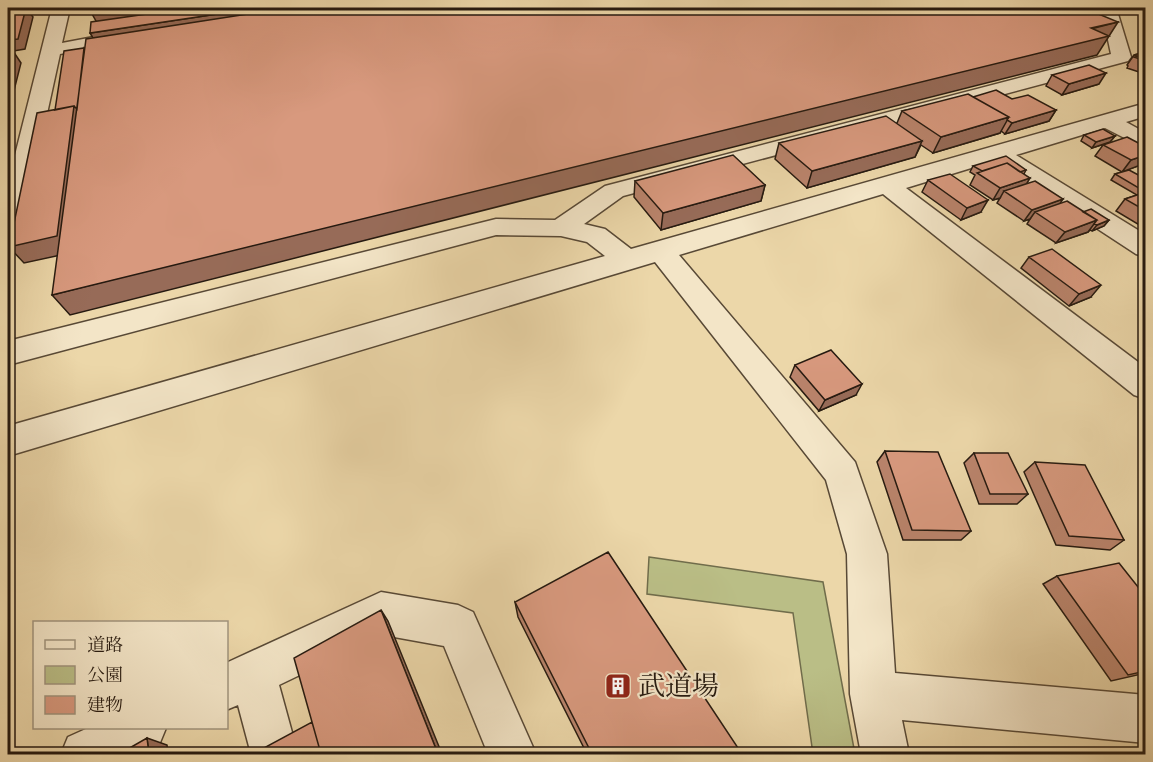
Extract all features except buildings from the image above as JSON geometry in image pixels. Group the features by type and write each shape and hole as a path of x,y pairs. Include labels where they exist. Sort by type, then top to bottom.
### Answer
{"street":[{"path":"8,233 61,8"},
{"path":"561,228 614,191 1121,57 1112,18 1087,8"},
{"path":"52,50 99,42"},
{"path":"8,441 1146,109"},
{"path":"1106,120 1146,142"},
{"path":"997,153 1146,248"},
{"path":"888,186 1146,386"},
{"path":"8,353 496,226 561,228 596,235 643,255 842,473 867,554 873,694 885,754"},
{"path":"272,747 240,681 381,613 458,627 512,754"},
{"path":"873,694 1146,720"},
{"path":"85,754 140,729"}],"green space":[{"path":"649,557 823,582 855,754 813,754 793,613 647,594"}],"place":[{"name":"武道場","path":"618,686"}]}
